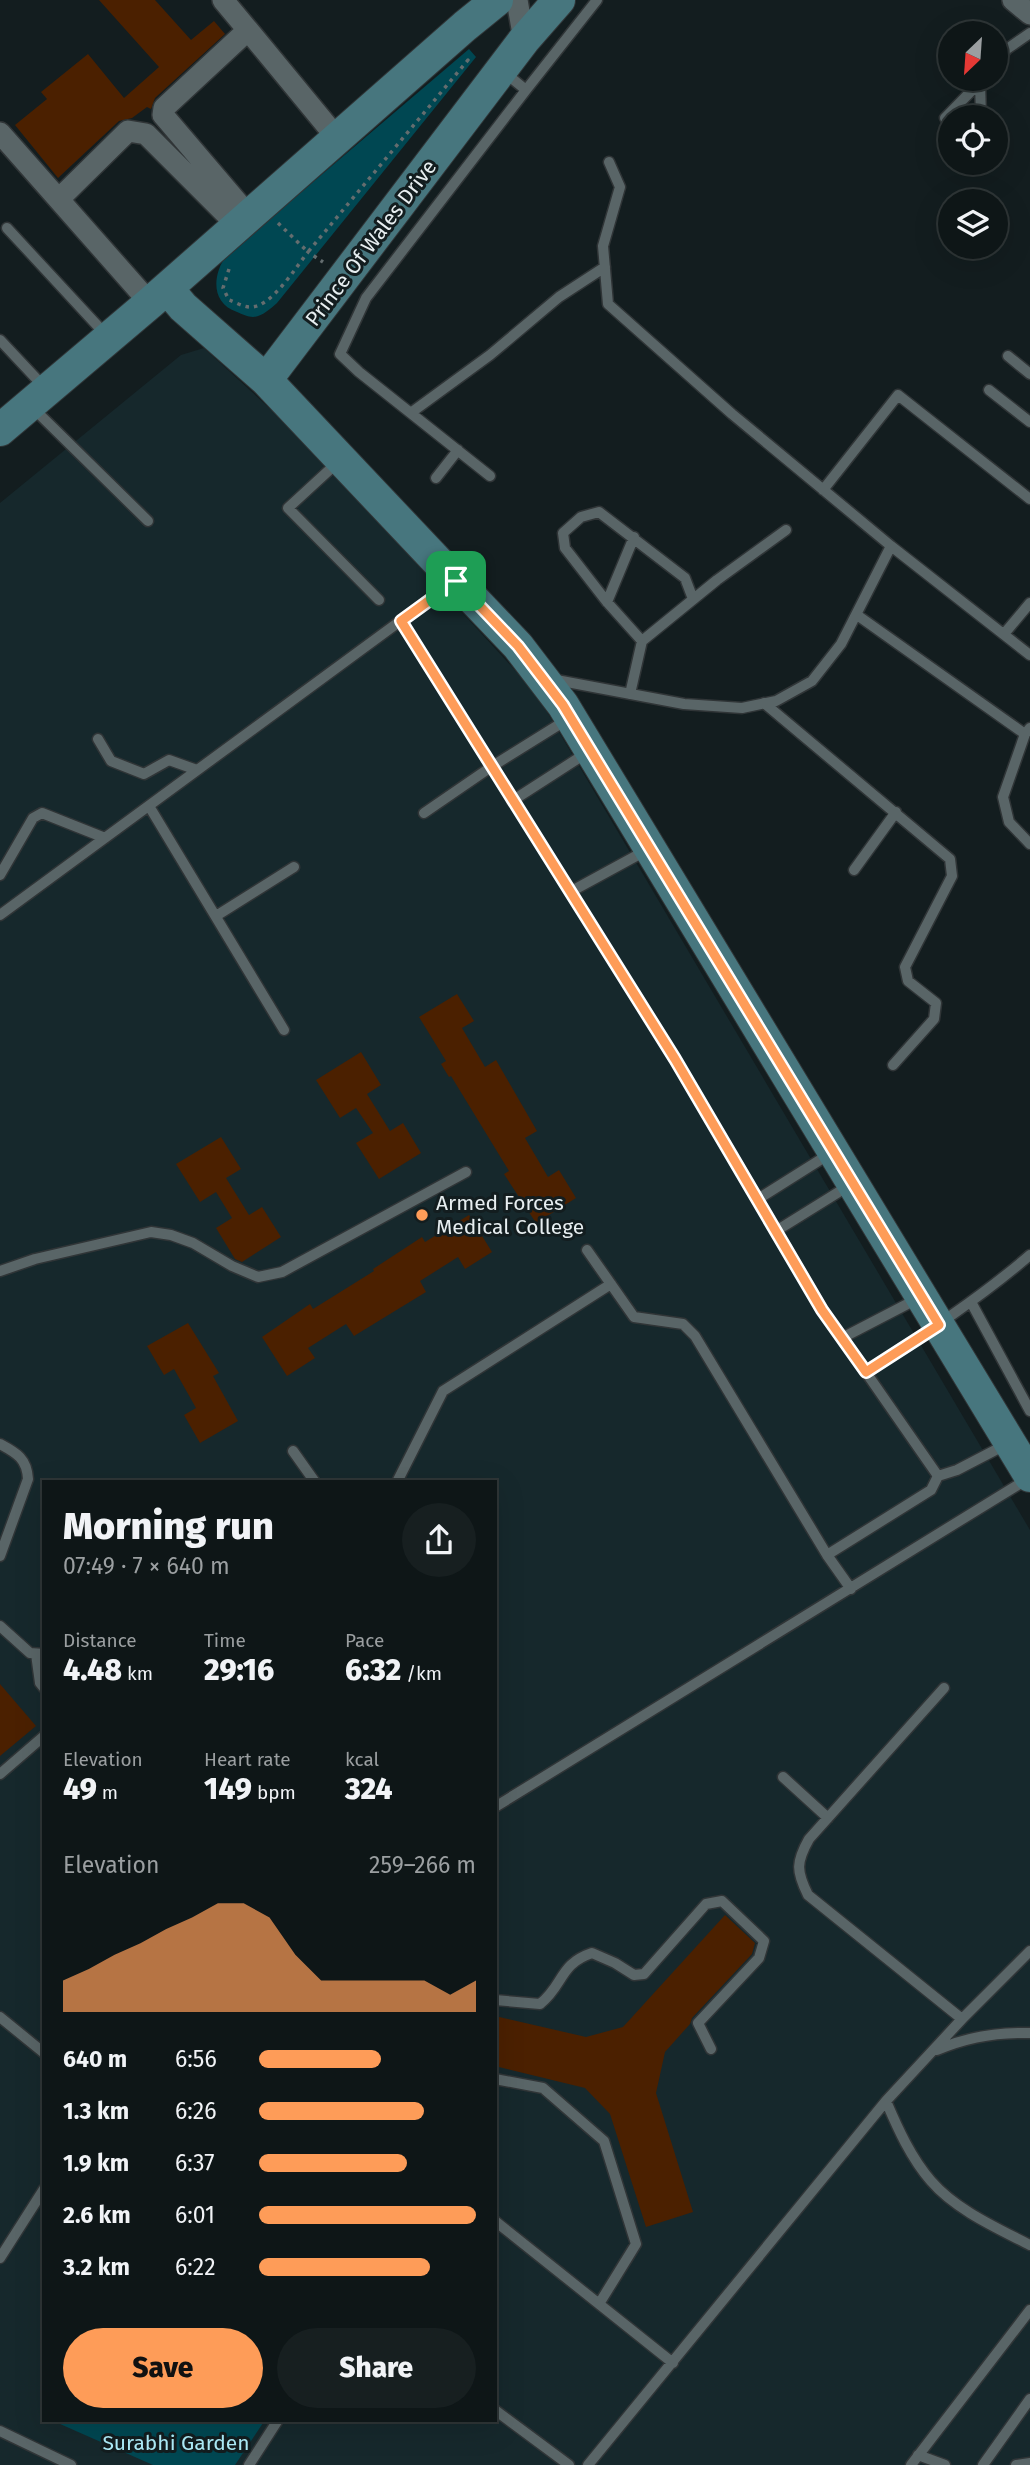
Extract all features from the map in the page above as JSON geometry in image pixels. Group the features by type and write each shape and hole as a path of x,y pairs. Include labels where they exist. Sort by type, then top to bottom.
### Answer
{"street":[{"path":"223,0 337,138"},
{"path":"0,430 159,296 254,221 337,138 497,0"},
{"path":"517,0 524,40"},
{"name":"Prince Of Wales Drive","path":"266,380 345,277 514,80 524,40 559,0"},
{"path":"1013,0 1030,14"},
{"path":"248,30 164,107 163,116 254,221"},
{"path":"59,199 128,131 146,134 254,221"},
{"path":"0,133 59,199 159,296 183,307 266,380 518,646 542,677 591,750 1030,1477"}],"lane":[{"path":"490,476 340,354 366,298 514,80 597,0"},
{"path":"1008,47 1030,33"},
{"path":"958,105 971,91"},
{"path":"610,162 621,187 603,247 608,304 823,490 1030,655"},
{"path":"7,228 109,338"},
{"path":"412,412 490,355 559,298 605,267"},
{"path":"0,340 39,398 148,521"},
{"path":"1009,356 1030,374"},
{"path":"989,390 1030,422"},
{"path":"823,490 898,395 1030,499"},
{"path":"436,478 458,450"},
{"path":"341,459 288,508 379,600"},
{"path":"642,641 565,548 563,533 581,517 599,512 634,537 685,578 693,599"},
{"path":"630,694 642,641 693,599 786,530"},
{"path":"607,602 634,537"},
{"path":"542,677 684,704 742,708 776,701 811,681 841,644 891,546"},
{"path":"0,915 456,581"},
{"path":"1004,634 1030,603"},
{"path":"857,615 1028,731 1003,797 1009,822 1030,844"},
{"path":"401,621 675,1059 822,1310 938,1476"},
{"path":"764,703 950,859 952,876 905,967 908,981 936,1003 934,1019 893,1065"},
{"path":"424,813 570,717"},
{"path":"98,739 111,761 144,774 169,760 197,770"},
{"path":"512,802 591,750"},
{"path":"149,806 284,1030"},
{"path":"0,875 33,818 42,813 105,838"},
{"path":"854,870 896,813"},
{"path":"570,892 650,848"},
{"path":"216,916 294,867"},
{"path":"758,1199 833,1152"},
{"path":"0,1271 35,1259 151,1232 171,1235 193,1243 232,1266 258,1277 282,1272 466,1172"},
{"path":"776,1231 853,1183"},
{"path":"587,1250 634,1317 682,1324 695,1336 850,1589"},
{"path":"866,1372 939,1325 1000,1281 1030,1255"},
{"path":"398,1480 443,1391 611,1284"},
{"path":"842,1338 921,1296"},
{"path":"971,1302 1030,1411"},
{"path":"827,1555 931,1490 938,1476 1010,1443"},
{"path":"0,1444 14,1451 27,1465 28,1479 0,1556"},
{"path":"293,1451 314,1480"},
{"path":"497,1806 1030,1477"},
{"path":"0,1626 30,1653 40,1654 42,1686"},
{"path":"944,1688 809,1839 799,1858 799,1877 808,1895 962,2019"},
{"path":"0,1774 42,1738"},
{"path":"783,1777 828,1818"},
{"path":"497,2000 540,2004 552,1994 566,1969 579,1957 592,1953 615,1962 634,1975 644,1974 706,1904 722,1901 764,1941 758,1958 698,2024 711,2049"},
{"path":"588,2465 886,2101 1030,1951"},
{"path":"0,2017 42,2051"},
{"path":"932,2052 959,2040 1009,2032 1030,2033"},
{"path":"497,2079 543,2088 604,2141 636,2245 599,2304"},
{"path":"886,2101 901,2136 931,2181 962,2207 1030,2245"},
{"path":"0,2258 42,2192"},
{"path":"497,2223 673,2362"},
{"path":"911,2465 1030,2310"},
{"path":"983,2465 1030,2399"},
{"path":"497,2411 569,2465"},
{"path":"249,2465 277,2422"},
{"path":"0,2431 71,2465"},
{"path":"918,2455 944,2465"},
{"path":"1016,2465 1030,2463"}],"path":[{"path":"230,267 223,288 229,300 248,308 259,306 272,296 468,60 440,84"},
{"path":"254,221 345,277"}],"shaded area":[{"name":"Armed Forces Medical College","path":"204,348 302,438 536,693 1030,1530 1030,2465 0,2465 0,503 181,355"}],"green space":[{"path":"469,49 476,57 277,303 263,314 253,317 228,308 218,295 216,287 218,271 226,256"},
{"name":"Surabhi Garden","path":"56,2422 264,2422 235,2465 153,2465"}],"building":[{"path":"99,0 155,0 191,40 214,21 225,34 155,98 151,109 147,107 132,118 119,121 58,178 15,125 47,99 41,92 88,54 124,98 159,67"},
{"path":"457,994 474,1021 462,1028 485,1067 496,1060 537,1131 525,1138 548,1177 559,1170 576,1198 536,1223 504,1174 509,1171 441,1064 446,1061 419,1017"},
{"path":"361,1052 381,1085 367,1094 390,1131 403,1123 421,1153 379,1179 356,1143 373,1133 356,1108 340,1118 316,1080"},
{"path":"221,1137 241,1169 226,1178 249,1215 262,1207 281,1237 242,1262 235,1259 216,1228 232,1218 216,1192 200,1202 176,1164"},
{"path":"469,1215 492,1252 465,1269 458,1257 420,1281 426,1292 354,1336 346,1324 308,1348 315,1358 287,1376 262,1337 310,1304 313,1309 374,1271 373,1269 422,1237 425,1242"},
{"path":"188,1323 219,1373 213,1376 238,1421 200,1443 184,1415 196,1408 174,1369 164,1375 147,1346"},
{"path":"0,1684 36,1726 0,1756"},
{"path":"725,1915 755,1943 752,1954 692,2018 690,2024 665,2052 656,2093 693,2212 646,2227 610,2114 585,2088 497,2066 497,2016 586,2037 623,2027"}],"place":[{"name":"Armed Forces Medical College","path":"422,1215"}],"route":[{"path":"456,581 518,646 563,705 939,1325 866,1372 822,1310 675,1059 401,621 456,581"}]}
